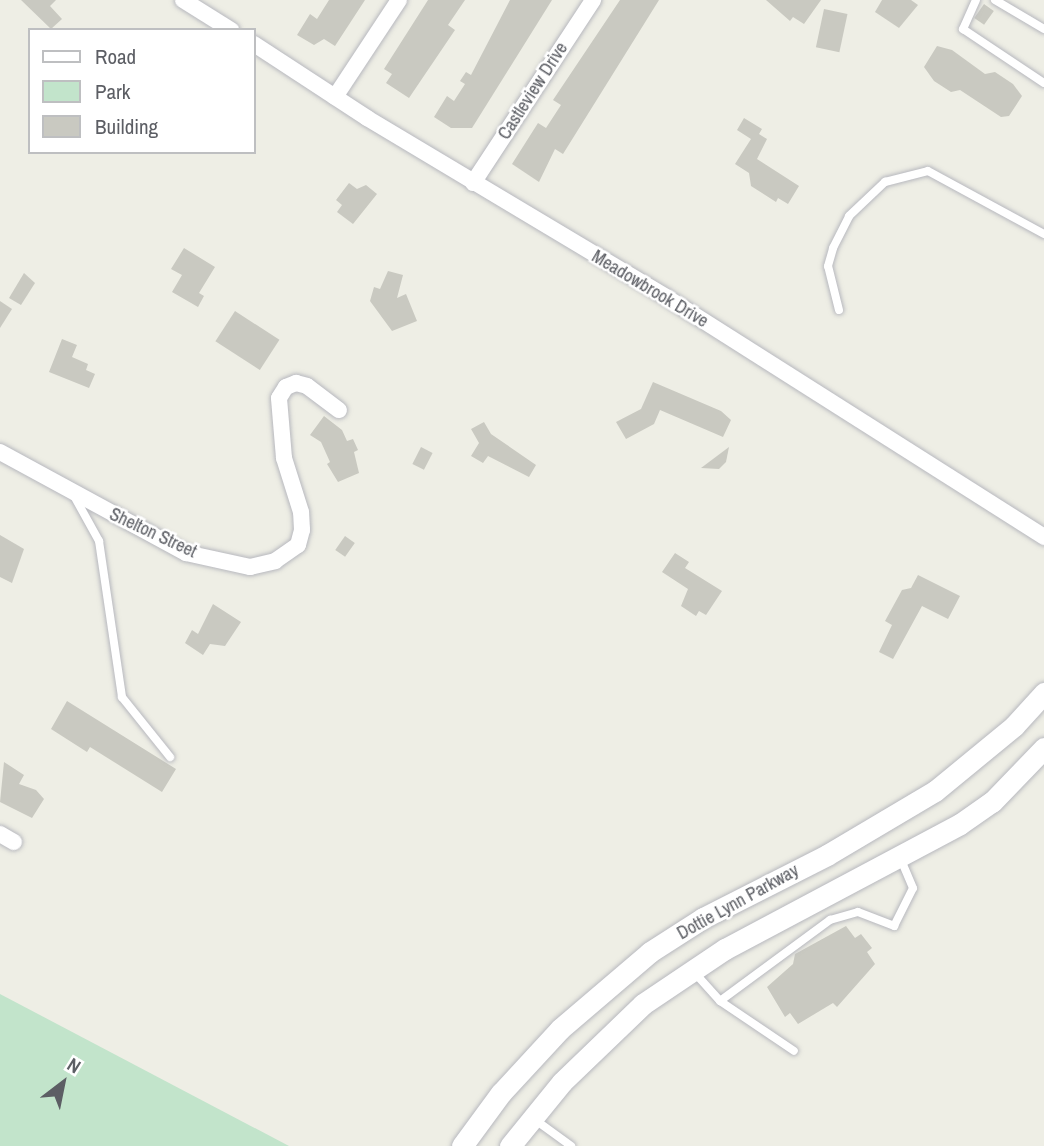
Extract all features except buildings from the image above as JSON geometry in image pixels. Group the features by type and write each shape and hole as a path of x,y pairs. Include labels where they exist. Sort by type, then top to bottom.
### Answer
{"main road":[{"name":"Dottie Lynn Parkway","path":"462,1146 530,1059 650,952 704,918 827,855 935,790 1014,726 1044,693"},
{"name":"Dottie Lynn Parkway","path":"510,1146 532,1117 643,1004 692,970 900,856 992,802 1044,748"}],"street":[{"path":"183,0 228,28"},
{"path":"335,97 399,0"},
{"name":"Castleview Drive","path":"473,183 593,0"},
{"name":"Meadowbrook Drive","path":"256,45 473,183 675,302 1044,537"},
{"name":"Shelton Street","path":"0,452 73,494 186,552 250,567 275,561 298,545 302,530 302,512 284,458 279,398 286,387 296,383 339,410"}],"lane":[{"path":"976,0 963,29 1044,83"},
{"path":"995,0 1044,29"},
{"path":"839,310 828,266 833,248 849,216 885,182 928,171 1044,234"},
{"path":"73,494 99,541 122,697 170,757"},
{"path":"720,1001 830,920 858,912 894,926 913,888 900,856"},
{"path":"692,970 720,1001 794,1051"},
{"path":"532,1117 571,1146"}],"green space":[{"path":"0,994 289,1146 0,1146"}]}
